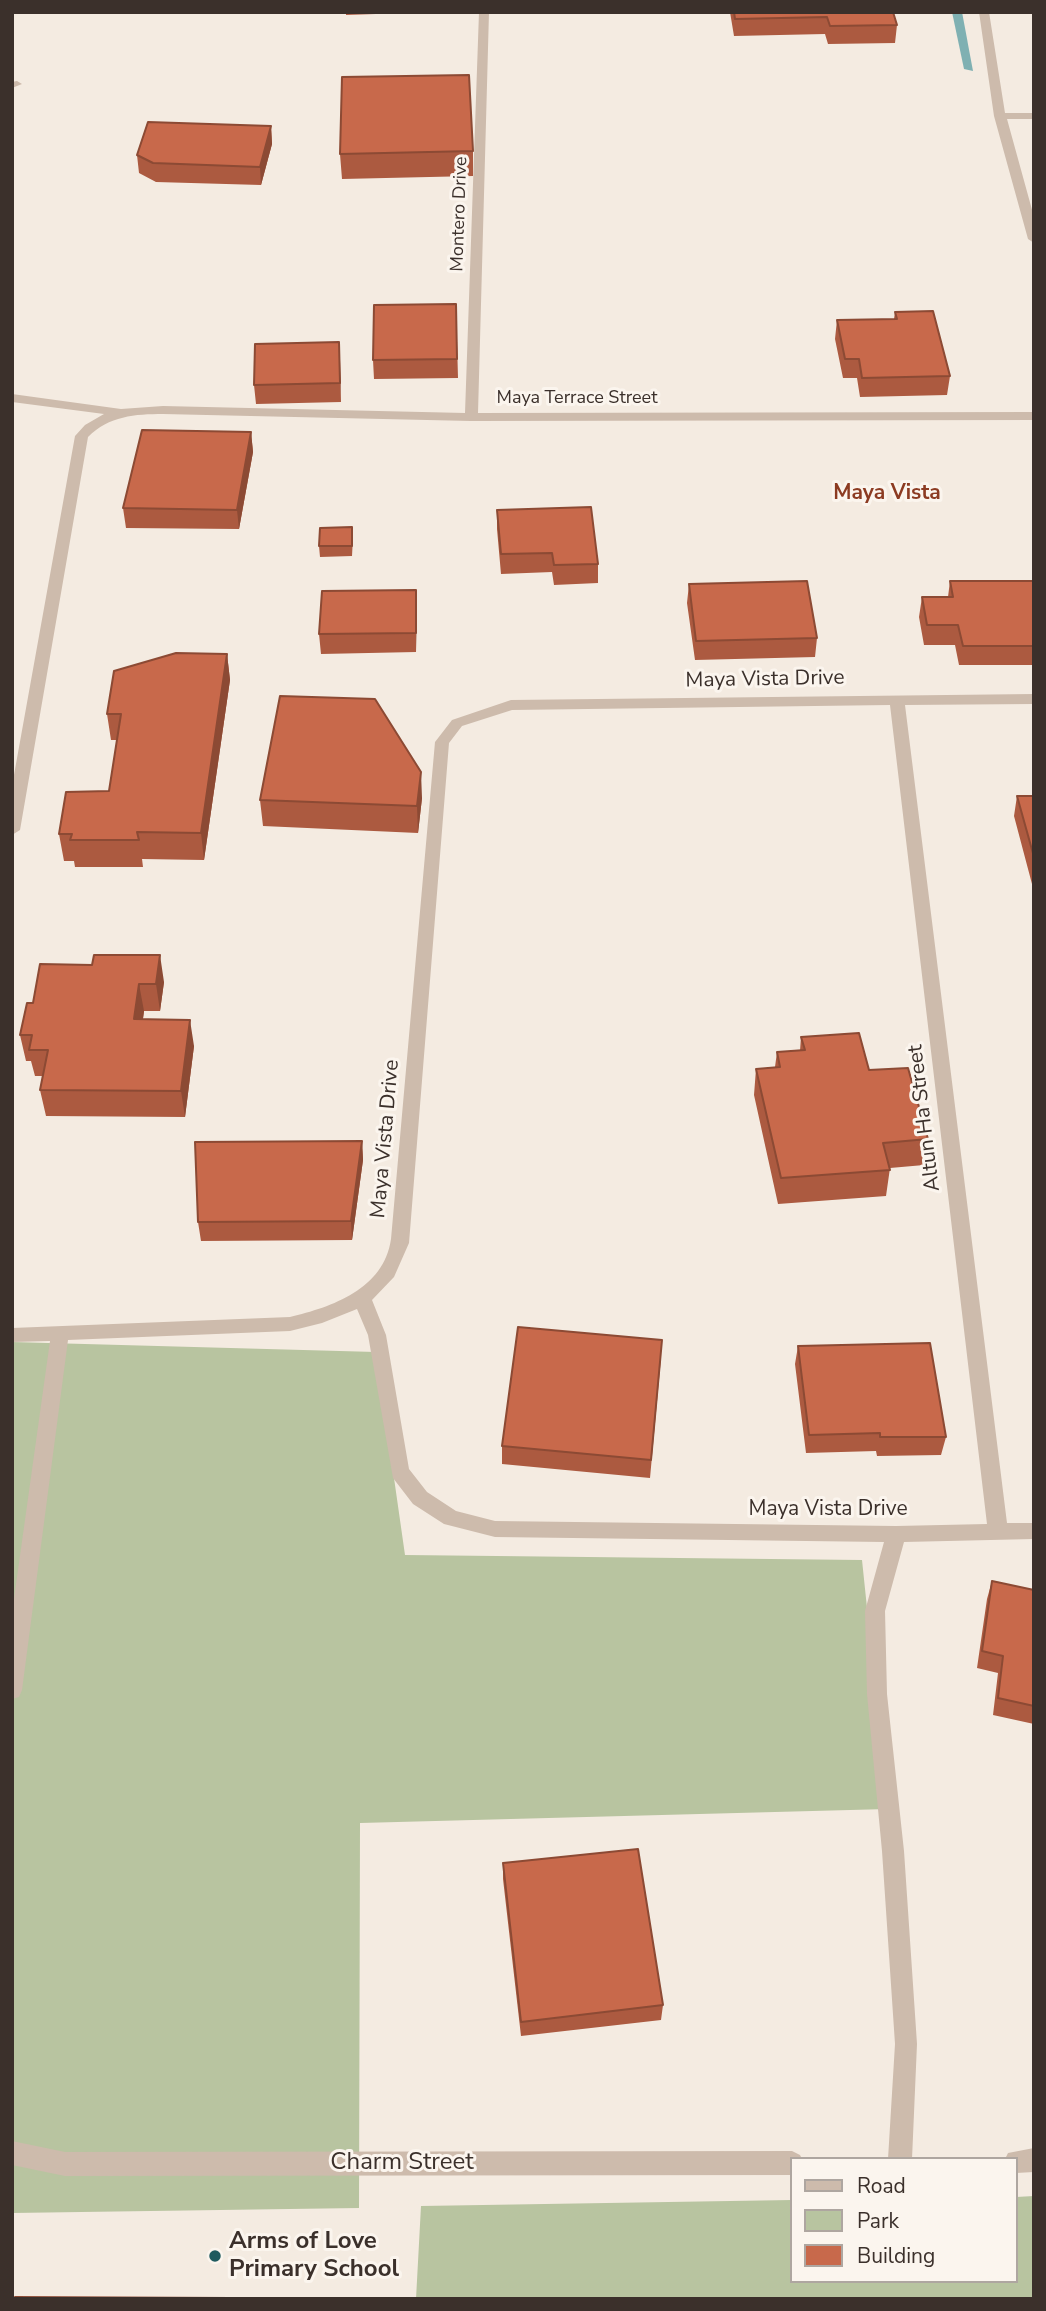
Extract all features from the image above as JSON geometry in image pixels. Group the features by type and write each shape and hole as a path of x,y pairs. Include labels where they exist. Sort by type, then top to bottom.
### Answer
{"street":[{"name":"Montero Drive","path":"471,417 484,12"},
{"path":"984,12 1000,116 1034,239"},
{"path":"1000,116 1034,116"},
{"path":"12,398 120,413"},
{"name":"Maya Terrace Street","path":"120,413 163,410 471,417 1034,416"},
{"path":"12,830 82,436 99,419 120,413"},
{"name":"Maya Vista Drive","path":"1034,699 511,705 457,723 442,741 397,1255 383,1279 362,1298 377,1335 400,1472 419,1498 451,1518 495,1528 896,1534 1034,1531"},
{"name":"Altun Ha Street","path":"897,701 998,1530"},
{"path":"12,1335 290,1324 329,1316 362,1298"},
{"path":"12,1690 60,1334"},
{"path":"896,1534 875,1611 877,1694 893,1852 906,2044 900,2157"},
{"name":"Charm Street","path":"12,2153 65,2164 790,2162"}],"green space":[{"path":"12,1342 376,1352 405,1555 862,1560 888,1809 360,1823 359,2208 12,2213"},
{"path":"1034,2196 1034,2299 416,2299 421,2206 790,2200 790,2283 1018,2283 1018,2197"}],"building":[{"path":"734,12 893,12 897,25 830,26 827,17 735,19"},
{"path":"469,75 473,151 340,154 342,77"},
{"path":"148,122 271,126 260,167 153,163 137,155"},
{"path":"456,304 457,359 373,360 374,305"},
{"path":"933,311 950,376 862,378 859,359 845,359 837,320 897,319 895,312"},
{"path":"339,342 340,383 254,385 255,344"},
{"path":"142,430 251,432 237,510 123,508"},
{"path":"591,507 598,564 554,565 552,553 501,554 497,510"},
{"path":"352,527 352,546 319,546 320,528"},
{"path":"807,581 817,638 696,641 689,584"},
{"path":"950,581 1034,581 1034,646 963,646 958,625 927,625 922,597 953,597"},
{"path":"416,590 416,633 319,634 322,591"},
{"path":"176,653 227,654 201,833 137,832 139,840 70,840 72,834 59,834 66,792 109,791 121,714 107,714 114,671"},
{"path":"280,696 375,699 421,772 417,806 260,800"},
{"path":"1017,796 1034,796 1034,857"},
{"path":"94,955 160,955 156,984 139,984 134,1019 190,1020 181,1091 40,1090 48,1050 29,1050 32,1035 20,1035 27,1003 33,1003 40,964 92,965"},
{"path":"859,1033 869,1070 908,1068 928,1139 883,1143 890,1170 781,1178 756,1069 780,1067 777,1052 805,1050 801,1037"},
{"path":"362,1141 351,1221 198,1222 195,1142"},
{"path":"518,1327 662,1340 651,1460 502,1446"},
{"path":"930,1343 946,1437 880,1437 880,1433 809,1435 798,1346"},
{"path":"992,1581 1034,1590 1034,1706 998,1698 1003,1656 982,1651"},
{"path":"638,1849 663,2005 521,2022 503,1863"},
{"path":"15,2297 231,2298 15,2299"}],"waterway":[{"path":"957,12 969,69"}],"place":[{"name":"Arms of Love Primary School","path":"215,2256"}],"district":[{"name":"Maya Vista","path":"887,494"}]}
